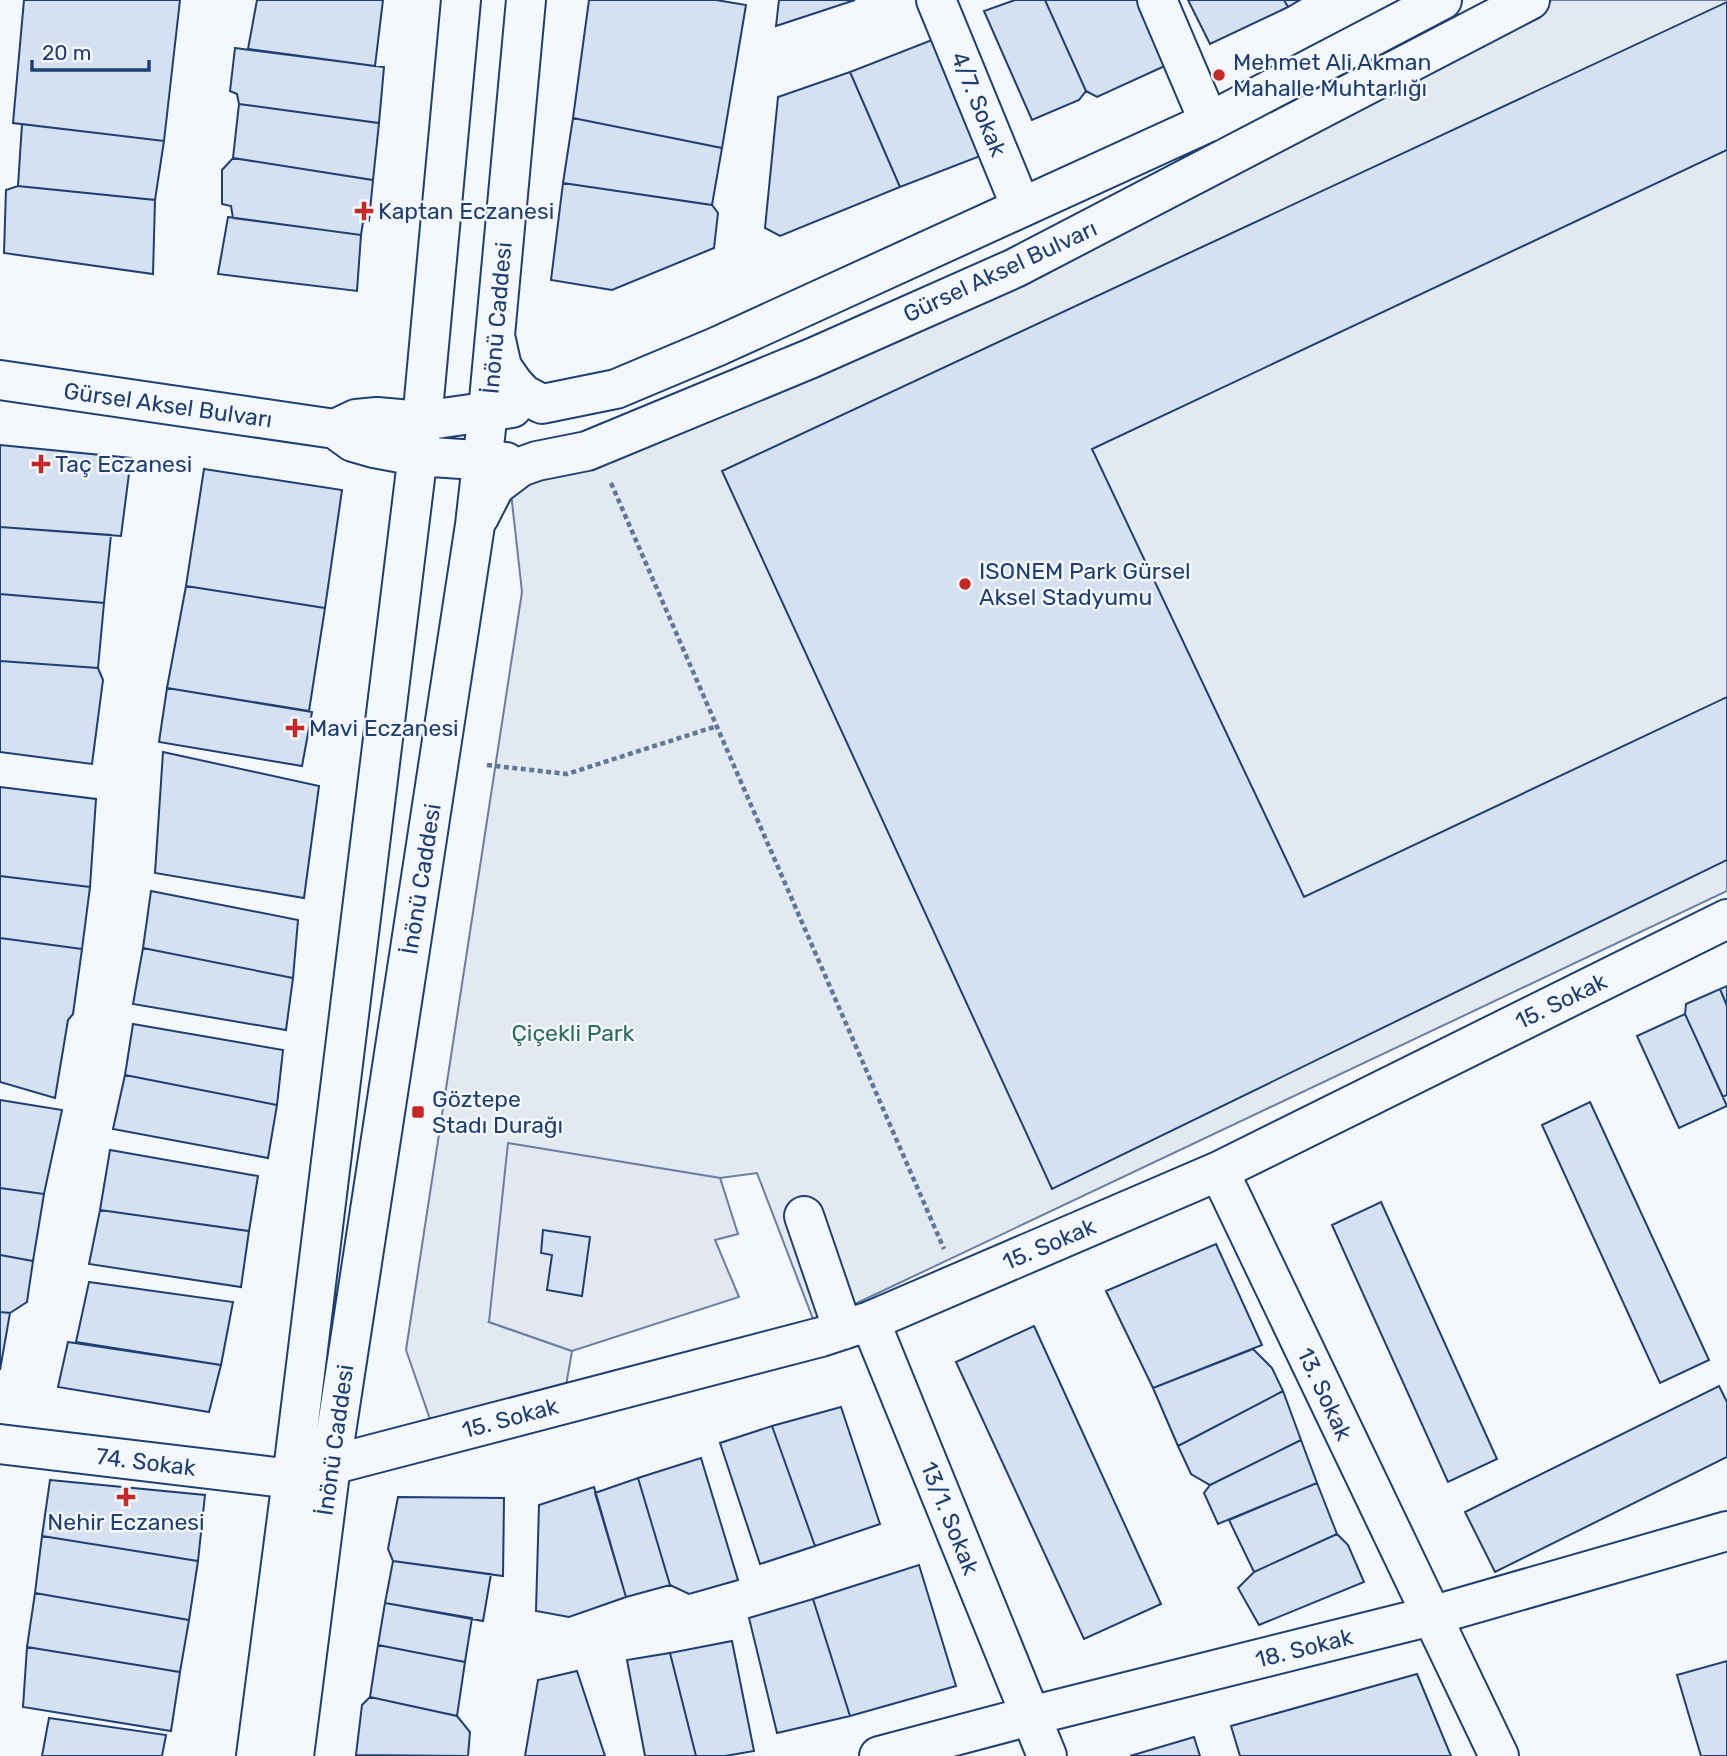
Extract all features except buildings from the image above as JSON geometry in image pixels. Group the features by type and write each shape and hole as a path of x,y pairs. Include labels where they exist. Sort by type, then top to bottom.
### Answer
{"main road":[{"name":"İnönü Caddesi","path":"256,1756 420,438 461,0"},
{"name":"İnönü Caddesi","path":"294,1756 331,1465 475,525 496,333 526,0"},
{"name":"4/7. Sokak","path":"936,0 1021,207"},
{"path":"1157,0 1209,122"},
{"name":"Gürsel Aksel Bulvarı","path":"475,525 495,486 512,472 531,463 595,447 812,358 1015,268 1530,0"},
{"path":"420,438 488,411 542,404 616,389 716,347 1209,122 1420,5"},
{"path":"496,333 502,367 523,394 542,404"},
{"name":"Gürsel Aksel Bulvarı","path":"0,380 335,429 356,419 377,417 420,438"},
{"path":"420,438 482,461 531,463"},
{"name":"15. Sokak","path":"331,1465 857,1325 1219,1171 1727,919"},
{"name":"13. Sokak","path":"1219,1171 1499,1756"},
{"name":"13/1. Sokak","path":"804,1216 857,1325 1047,1756"},
{"name":"74. Sokak","path":"0,1444 292,1479"},
{"name":"18. Sokak","path":"879,1756 1431,1616 1727,1531"}],"path":[{"path":"595,447 959,1283"},
{"path":"486,765 567,774 717,726"}],"green space":[{"name":"Çiçekli Park","path":"1552,0 1727,0 1727,891 857,1303 813,1319 757,1173 720,1178 489,1322 572,1351 566,1386 430,1419 406,1350 522,592 509,475 1072,250"}],"shaded area":[{"path":"508,1143 720,1178 738,1234 715,1240 739,1297 572,1351 489,1322"}],"place":[{"name":"Mehmet Ali Akman Mahalle Muhtarlığı","path":"1219,75"},
{"name":"Kaptan Eczanesi","path":"364,211"},
{"name":"Taç Eczanesi","path":"41,464"},
{"name":"ISONEM Park Gürsel Aksel Stadyumu","path":"965,584"},
{"name":"Mavi Eczanesi","path":"295,728"},
{"name":"Göztepe Stadı Durağı","path":"418,1112"},
{"name":"Nehir Eczanesi","path":"126,1497"}]}
